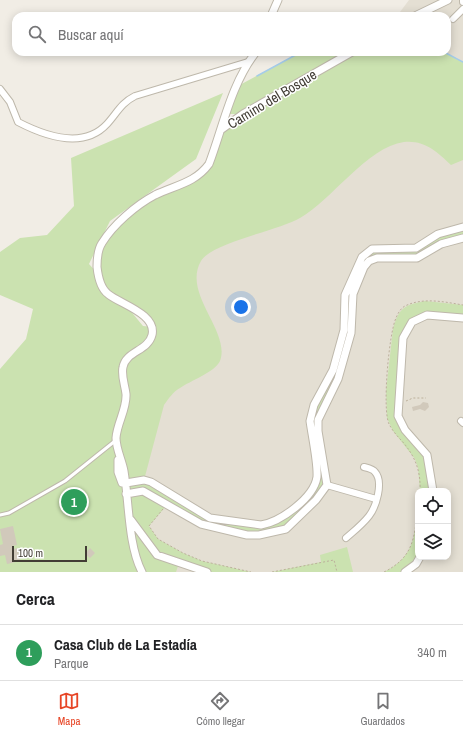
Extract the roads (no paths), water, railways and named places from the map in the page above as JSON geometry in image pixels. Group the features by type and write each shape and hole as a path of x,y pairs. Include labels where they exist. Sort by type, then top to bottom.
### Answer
{"street":[{"path":"273,12 278,0"},
{"path":"423,12 448,0"},
{"path":"452,19 463,10"},
{"path":"222,129 236,87 248,62 253,56"},
{"name":"Camino del Bosque","path":"126,493 118,472 117,443 126,395 122,377 123,366 128,356 146,345 152,335 152,328 147,318 131,306 107,294 99,279 97,262 101,244 112,230 144,202 191,181 203,173 210,164 222,129 243,114 345,56"},
{"path":"0,89 10,102 18,122 54,137 82,139 96,134 107,124 125,101 134,96 248,62"},
{"path":"227,114 243,114"},
{"path":"327,485 310,421 311,413 333,370 344,330 345,295 362,257 372,249 416,248 438,234 463,227"},
{"path":"126,483 144,480 150,482 210,518 261,525 269,524 284,517 310,492 317,476 318,420 338,379 351,333 353,294 364,267 369,261 377,258 417,258 441,244 463,238"},
{"path":"432,488 427,455 405,430 398,416 403,338 412,322 427,315 463,318"},
{"name":"Camino del Bosque","path":"117,443 126,471 126,493 136,558 142,572"},
{"path":"346,538 370,515 376,498 379,484 378,477 374,471 364,467"},
{"path":"126,493 143,491 201,524 247,534 259,535 286,529 316,500 327,485"},
{"path":"327,485 376,498"},
{"path":"130,519 157,555 207,572"},
{"path":"405,572 416,564 418,560"}],"lane":[{"path":"0,515 9,513 65,481 117,443"}],"waterway":[{"path":"257,76 294,56"},
{"path":"451,56 463,62"}],"place":[{"name":"Casa Club de La Estadía","path":"74,502"}]}
